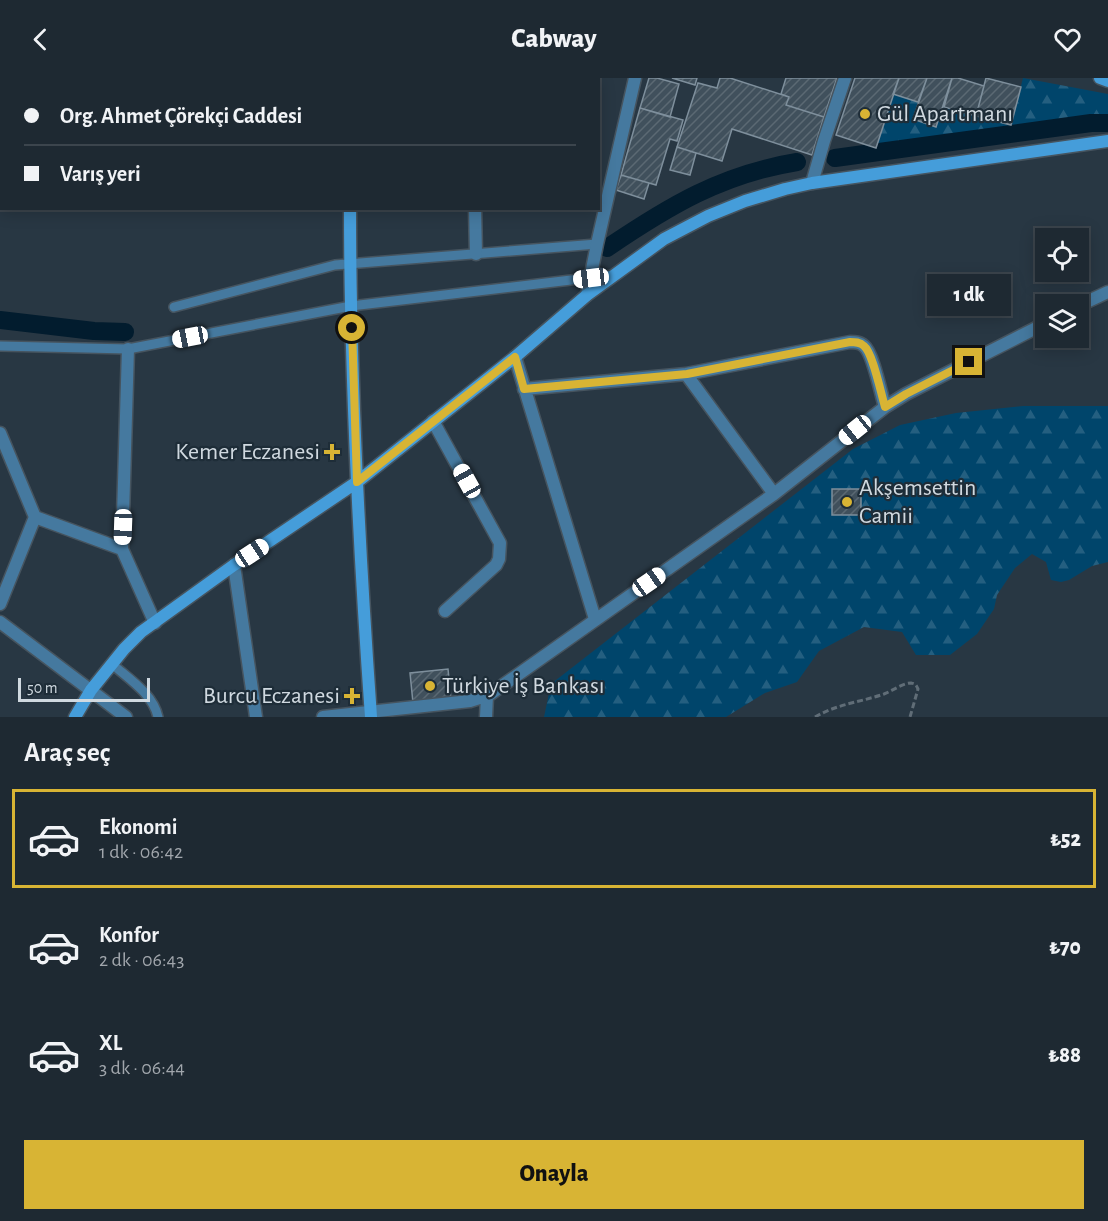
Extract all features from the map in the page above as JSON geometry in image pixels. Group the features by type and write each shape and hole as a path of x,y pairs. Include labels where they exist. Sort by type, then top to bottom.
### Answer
{"street":[{"path":"587,295 635,78"},
{"path":"812,183 845,78"},
{"path":"1100,78 1108,81"},
{"path":"75,717 91,690 132,640 234,565 357,482 515,357 587,295 664,239 708,216 745,201 812,183 1108,141"},
{"path":"350,210 357,482 371,714"},
{"path":"475,210 476,254"},
{"path":"1089,301 1108,292"},
{"path":"323,717 371,714 470,701 487,696 774,495 885,407 1035,329"},
{"path":"524,389 687,374 858,342 864,345 870,355 885,407"},
{"path":"128,349 122,549 155,623"},
{"path":"515,357 595,620"},
{"path":"687,374 774,495"},
{"path":"433,421 500,543 500,559 496,565 445,611"},
{"path":"0,433 35,517 0,604"},
{"path":"35,517 122,549"},
{"path":"234,565 256,717"},
{"path":"0,622 126,717"},
{"path":"486,717 487,696"}],"lane":[{"path":"174,307 320,268 350,263 597,244"},
{"path":"0,346 128,349 351,306 616,274"},
{"path":"112,664 150,698 158,717"}],"path":[{"path":"815,717 863,699 884,694 909,683 914,684 918,689 910,717"}],"green space":[{"path":"1023,78 1108,94 1108,123 1091,123 876,148 893,94 918,102 913,119 936,127 944,107 1011,125"},
{"path":"1023,406 1108,406 1108,562 1092,566 1069,580 1061,582 1051,580 1046,562 1032,554 1015,568 997,595 994,609 977,634 950,655 916,655 902,632 864,627 819,651 797,682 765,693 726,717 544,717 551,684 853,449 900,425 956,413"}],"building":[{"path":"649,78 679,84 670,117 640,108"},
{"path":"672,78 697,78 695,85"},
{"path":"720,78 730,78 789,97 786,105 824,117 812,155 732,129 722,161 677,147 698,83 717,88"},
{"path":"786,78 837,78 824,117 786,105 789,97 781,94"},
{"name":"Gül Apartmanı","path":"855,78 899,78 876,148 836,135"},
{"path":"899,78 927,78 918,102 893,94"},
{"path":"927,78 952,78 936,127 913,119"},
{"path":"952,78 984,86 976,116 944,107"},
{"path":"986,78 1021,87 1011,125 976,116"},
{"path":"640,108 683,120 677,141 670,139 656,185 621,175"},
{"path":"677,147 696,153 690,175 670,170"},
{"path":"621,175 649,183 644,199 616,190"},
{"name":"Akşemsettin Camii","path":"832,489 861,489 861,515 832,515"},
{"name":"Türkiye İş Bankası","path":"448,669 451,699 413,703 410,673"}],"waterway":[{"path":"835,158 1091,123 1108,123"},
{"path":"607,248 675,205 720,183 770,167 797,162"},
{"path":"0,320 94,331 125,332"}],"place":[{"name":"Gül Apartmanı","path":"865,114"},
{"name":"Kemer Eczanesi","path":"332,452"},
{"name":"Akşemsettin Camii","path":"847,502"},
{"name":"Türkiye İş Bankası","path":"430,686"},
{"name":"Burcu Eczanesi","path":"352,696"}],"route":[{"path":"352,328 357,482 515,357 524,389 687,374 858,342 864,345 870,355 885,407 969,362"}]}
